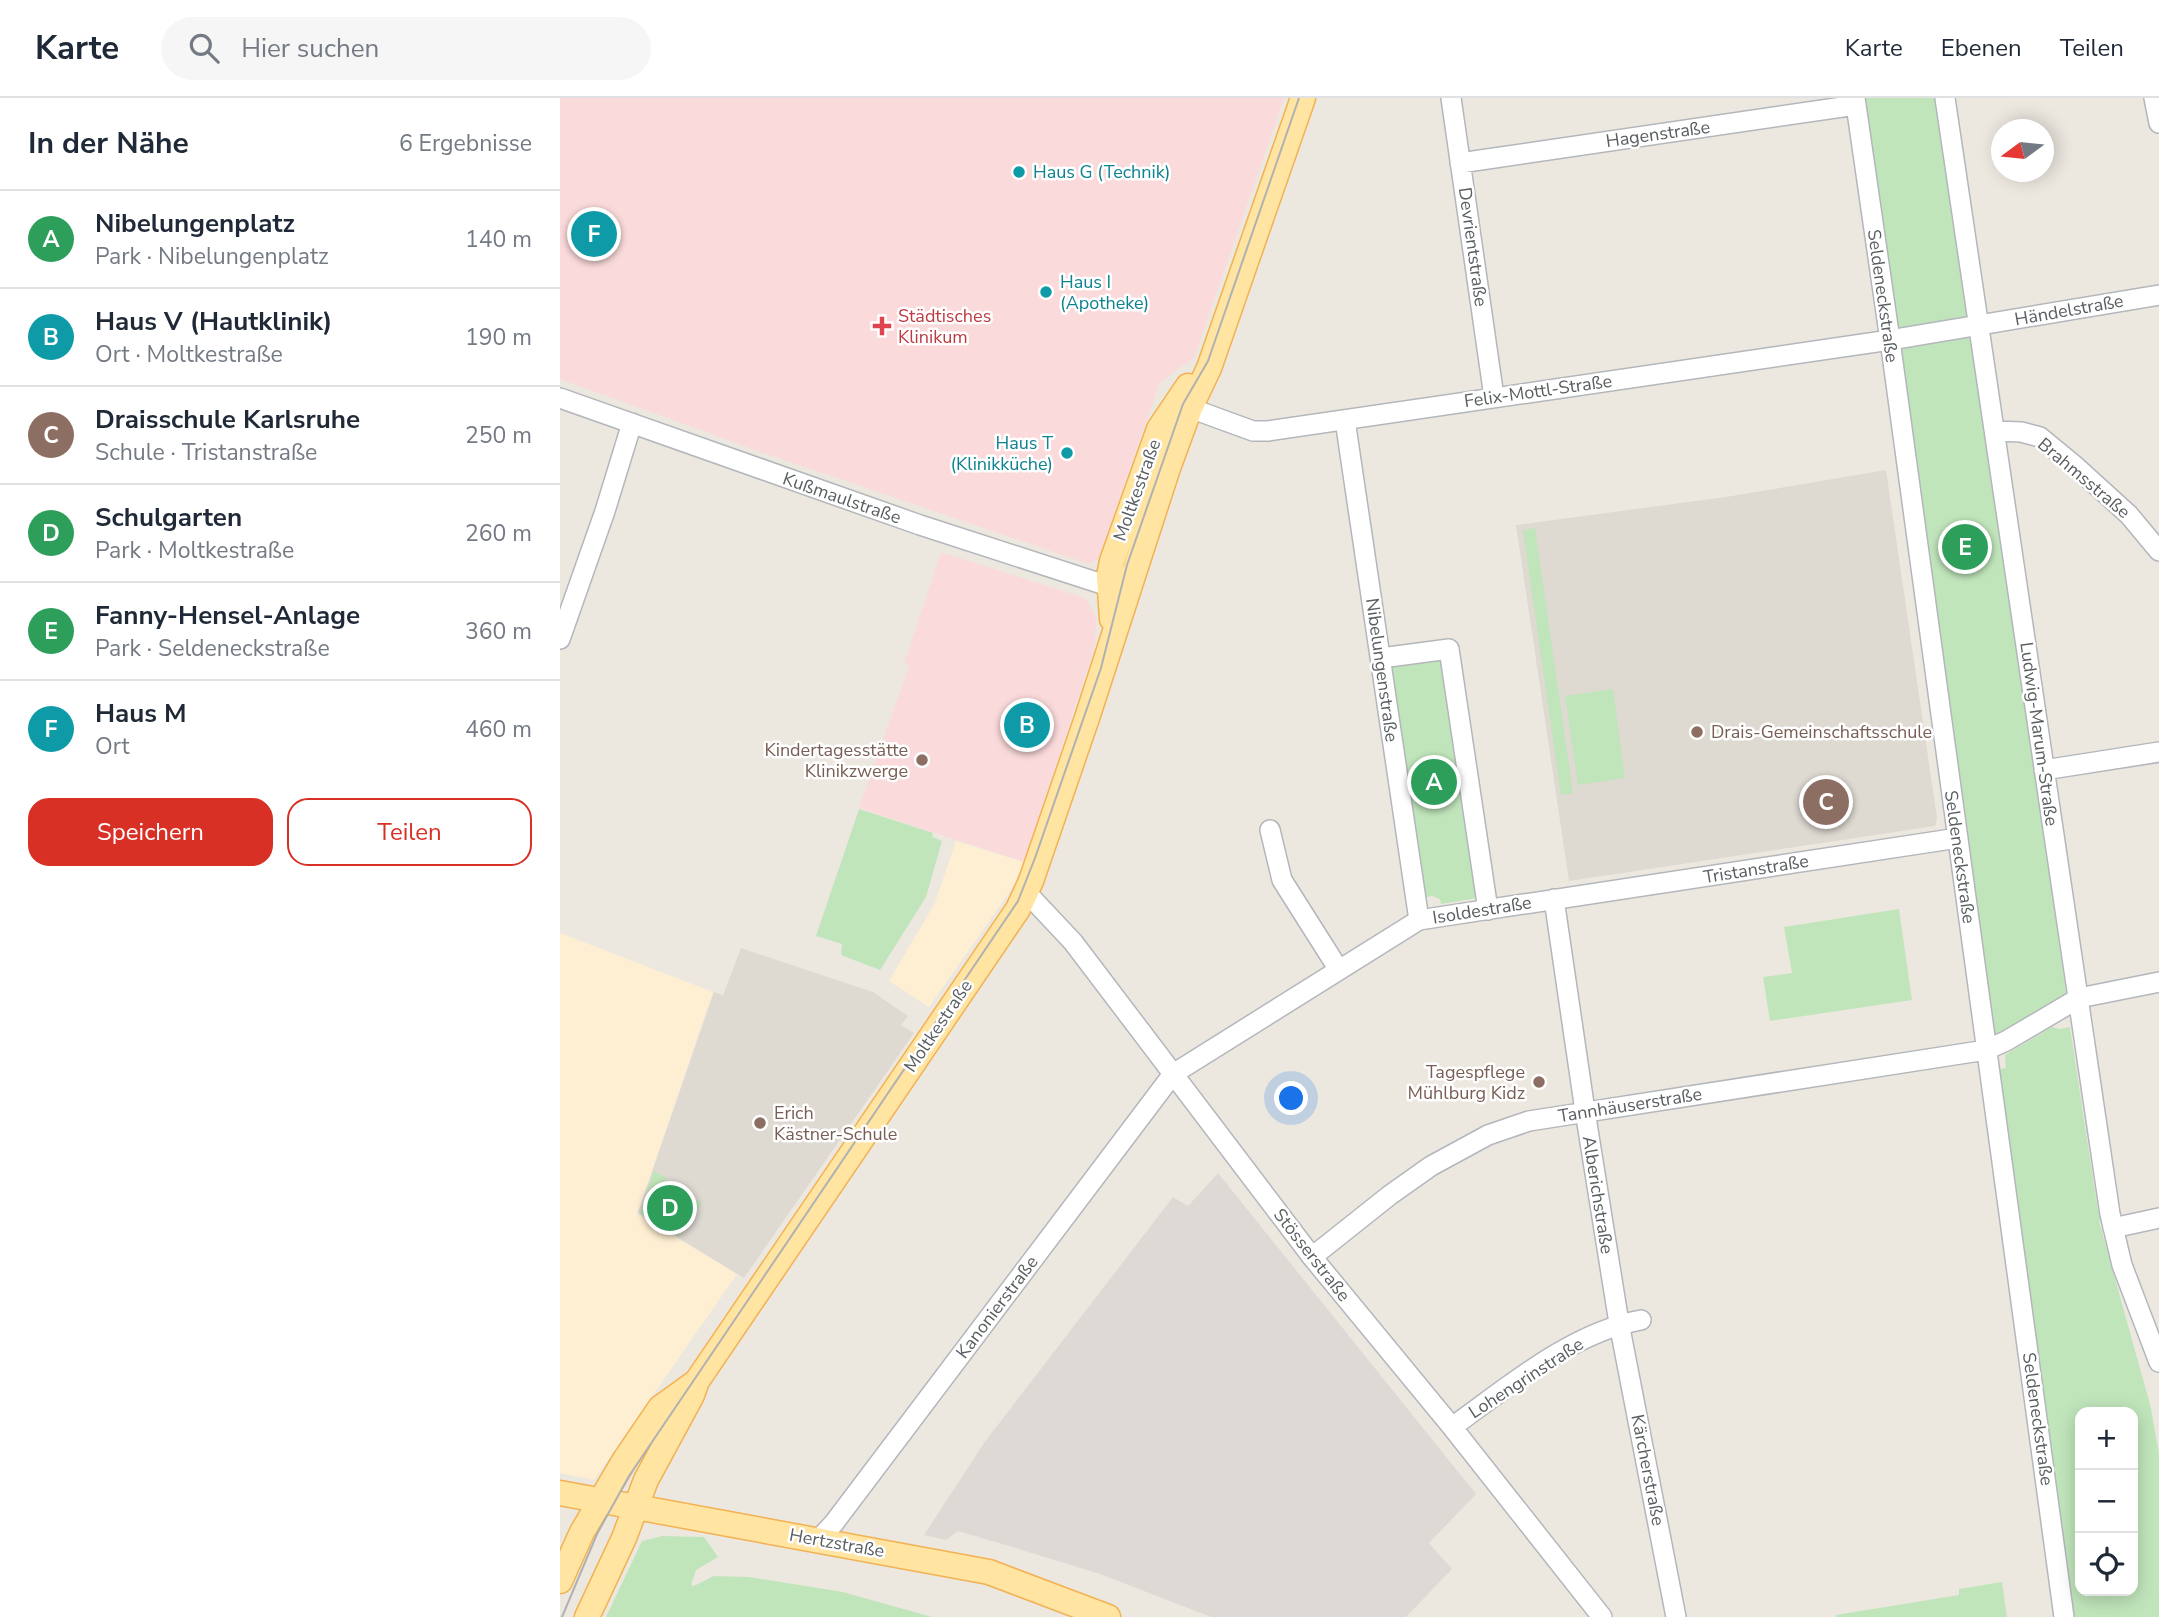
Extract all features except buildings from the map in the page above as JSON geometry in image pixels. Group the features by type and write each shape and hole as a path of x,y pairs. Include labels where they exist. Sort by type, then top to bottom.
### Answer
{"main road":[{"name":"Moltkestraße","path":"587,1617 657,1456 692,1395 697,1381 1010,921 1026,892 1113,637 1119,588 1190,408 1209,368 1303,98"},
{"name":"Moltkestraße","path":"1119,588 1112,561 1159,429 1185,391 1227,319"},
{"name":"Moltkestraße","path":"560,1581 582,1532 624,1461 660,1408 697,1381"},
{"name":"Hertzstraße","path":"560,1493 989,1572 1108,1617"}],"street":[{"name":"Devrientstraße","path":"1451,98 1494,397"},
{"name":"Ludwig-Marum-Straße","path":"1945,98 2113,1228 2122,1265 2159,1363"},
{"path":"2154,98 2159,123"},
{"name":"Hagenstraße","path":"1460,163 1855,101"},
{"name":"Seldeneckstraße","path":"1855,101 2064,1617"},
{"name":"Händelstraße","path":"1890,340 2159,295"},
{"name":"Felix-Mottl-Straße","path":"1190,408 1254,431 1268,431 1890,340"},
{"name":"Kußmaulstraße","path":"560,398 920,525 1119,588"},
{"name":"Nibelungenstraße","path":"1345,420 1419,920"},
{"path":"560,639 605,511 632,423"},
{"name":"Brahmsstraße","path":"1995,431 2021,432 2040,437 2102,490 2156,542"},
{"path":"1381,658 1449,649 1488,910"},
{"path":"2044,770 2159,752"},
{"path":"1270,830 1282,880 1339,970"},
{"name":"Tristanstraße","path":"1554,899 1958,838"},
{"name":"Stösserstraße","path":"1026,892 1073,942 1312,1257 1452,1427 1602,1617"},
{"name":"Isoldestraße","path":"1173,1074 1419,920 1554,899"},
{"name":"Alberichstraße","path":"1554,899 1619,1323"},
{"name":"Tannhäuserstraße","path":"1312,1257 1421,1173 1488,1135 1529,1121 1986,1050 2079,998 2159,982"},
{"name":"Kanonierstraße","path":"819,1539 1173,1074"},
{"path":"2113,1228 2159,1218"},
{"name":"Lohengrinstraße","path":"1452,1427 1561,1352 1619,1323 1641,1320"},
{"name":"Kärcherstraße","path":"1619,1323 1676,1617"}],"shaded area":[{"name":"Städtisches Klinikum","path":"560,98 1284,98 1194,358 1160,382 1098,559 1089,564 761,452 560,379"},
{"path":"1886,470 1937,818 1935,826 1569,881 1516,525 1726,497"},
{"path":"941,552 1085,598 1096,617 1095,645 1024,862 859,808 909,666 904,663"},
{"path":"956,841 1024,862 1013,887 929,1007 889,981 935,903"},
{"path":"560,933 713,992 637,1214 737,1274 594,1480 560,1473"},
{"name":"Erich Kästner-Schule","path":"741,948 873,992 908,1016 901,1025 914,1033 744,1278 638,1213 714,992 723,995"},
{"path":"1218,1173 1476,1494 1429,1543 1452,1569 1406,1617 1211,1617 1100,1574 958,1531 946,1540 924,1535 984,1443 1173,1197 1188,1206"}],"green space":[{"path":"1863,98 1938,98 2067,999 1994,1035 1967,825"},
{"path":"1535,528 1573,793 1561,795 1523,530"},
{"path":"1436,657 1442,661 1477,897 1441,904 1440,899 1432,896 1423,898 1389,673 1392,665"},
{"path":"1613,689 1625,778 1578,785 1565,696"},
{"path":"859,809 933,833 932,837 942,841 926,897 880,970 841,955 842,944 816,936"},
{"path":"1899,909 1912,1000 1770,1021 1763,977 1792,973 1784,927"},
{"path":"2052,1027 2070,1027 2098,1211 2102,1212 2103,1220 2099,1221 2151,1408 2159,1454 2159,1617 2071,1617 1996,1070 2006,1068 2005,1055"},
{"path":"654,1171 665,1177 666,1186 702,1203 679,1236 640,1213"},
{"path":"662,1536 704,1537 718,1557 696,1570 691,1585 694,1586 714,1576 749,1577 843,1592 932,1617 606,1617 642,1541"},
{"path":"2002,1582 2007,1617 1836,1617 1959,1595 1959,1589"}],"tram line":[{"path":"562,1617 597,1534 629,1476 1018,901 1101,668 1127,565 1183,404 1208,361 1299,98"}],"place":[{"name":"Haus G (Technik)","path":"1019,172"},
{"name":"Haus M","path":"594,234"},
{"name":"Haus I (Apotheke)","path":"1046,292"},
{"name":"Städtisches Klinikum","path":"882,326"},
{"name":"Haus T (Klinikküche)","path":"1067,453"},
{"name":"Fanny-Hensel-Anlage","path":"1965,547"},
{"name":"Haus V (Hautklinik)","path":"1027,725"},
{"name":"Drais-Gemeinschaftsschule","path":"1697,732"},
{"name":"Kindertagesstätte Klinikzwerge","path":"922,760"},
{"name":"Nibelungenplatz","path":"1434,782"},
{"name":"Draisschule Karlsruhe","path":"1826,802"},
{"name":"Tagespflege Mühlburg Kidz","path":"1539,1082"},
{"name":"Erich Kästner-Schule","path":"760,1123"},
{"name":"Schulgarten","path":"670,1208"}]}
